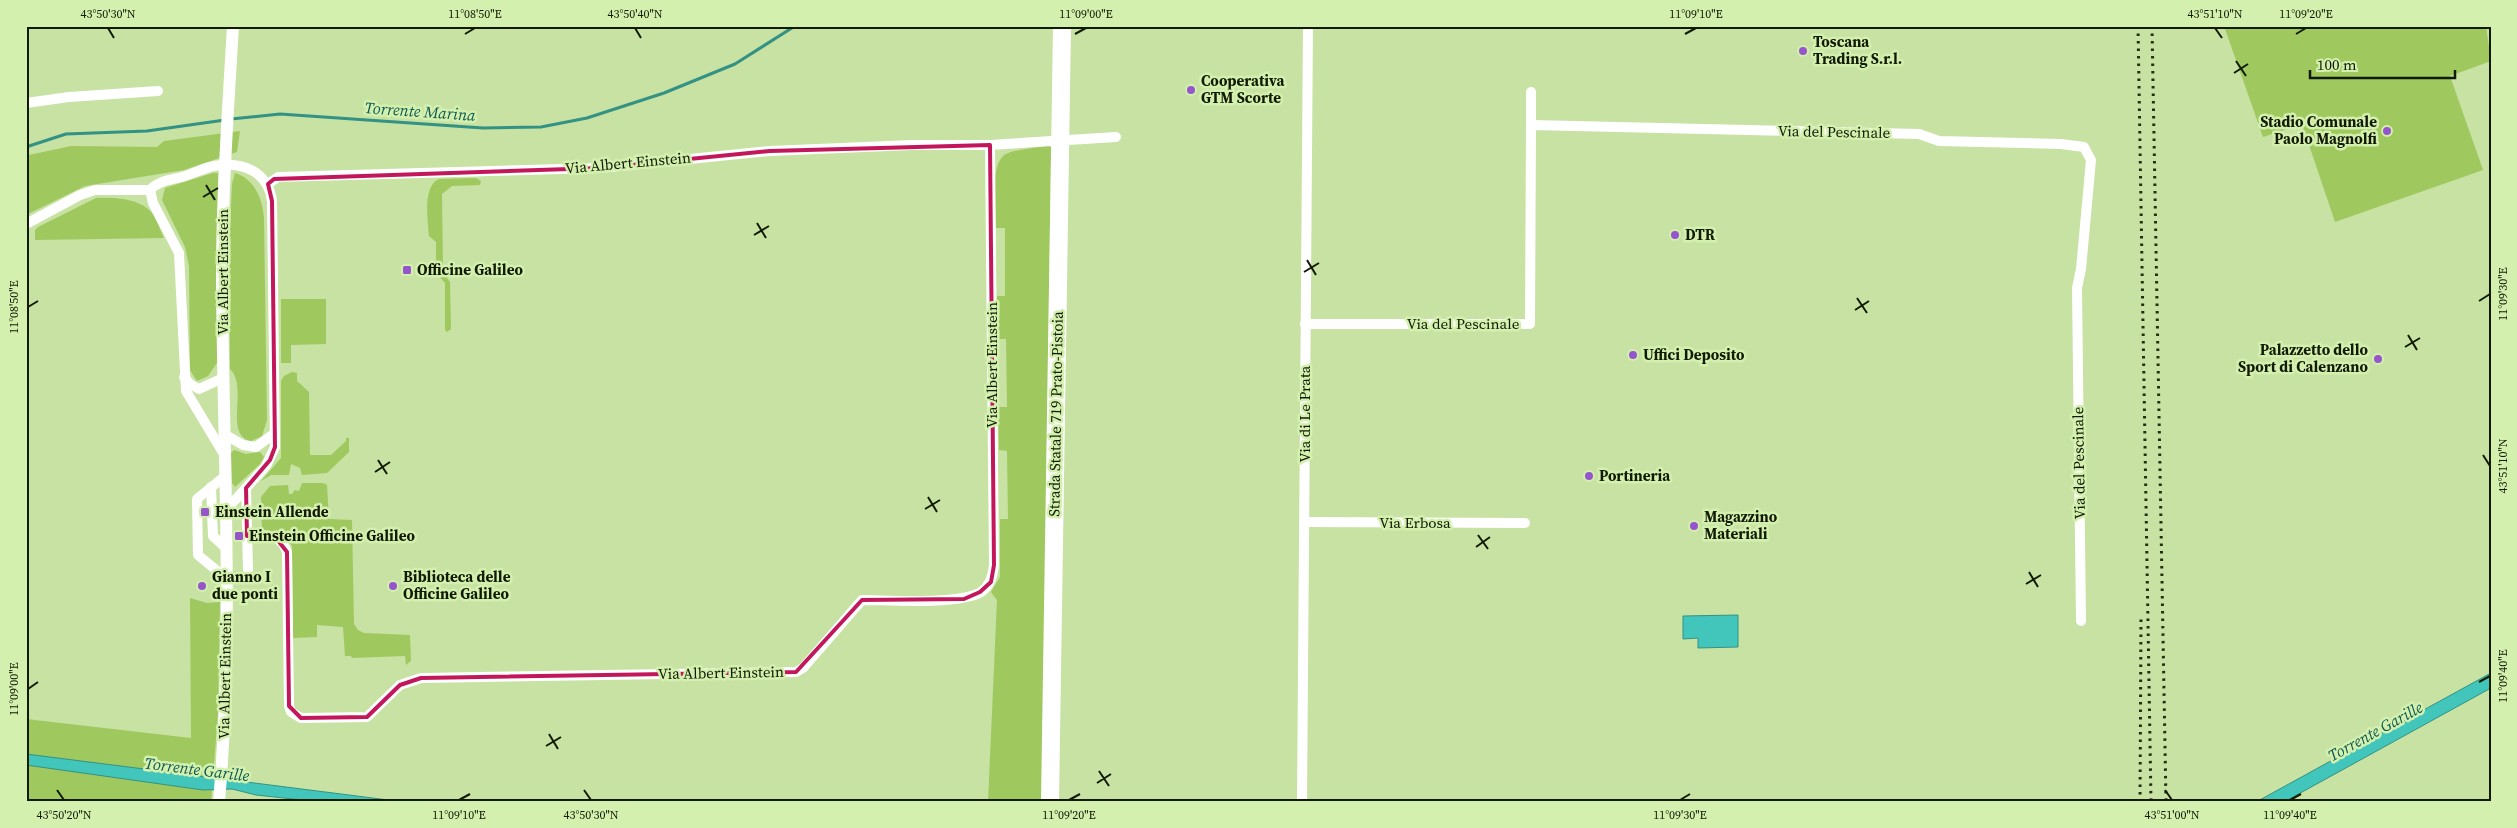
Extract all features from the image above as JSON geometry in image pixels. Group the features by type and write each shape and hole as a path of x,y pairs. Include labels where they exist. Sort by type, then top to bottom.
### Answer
{"highway":[{"name":"Strada Statale 719 Prato-Pistoia","path":"1050,802 1062,26"}],"street":[{"name":"Via Albert Einstein","path":"220,802 225,732 226,579 223,378 224,178 233,26"},
{"name":"Via di Le Prata","path":"1302,802 1308,26"},
{"path":"26,103 69,97 158,91"},
{"path":"1531,92 1531,125"},
{"name":"Via del Pescinale","path":"1305,324 1530,324 1531,125 1919,134 1939,141 2061,144 2084,147 2091,160 2082,269 2077,288 2081,621"},
{"name":"Via Albert Einstein","path":"268,184 278,177 600,168 770,151 912,145 990,145 1116,137"},
{"name":"Via Albert Einstein","path":"247,536 268,535 285,545 287,552 289,706 291,712 301,718 367,717 400,685 421,678 796,672 802,668 862,600 964,598 980,592 987,587 993,574 990,145"},
{"path":"26,224 80,195 95,190 150,190 155,184 165,180 216,166 249,169 259,174 268,184 272,201 275,447 270,460 225,511"},
{"name":"Via Albert Einstein","path":"150,190 153,203 179,253 184,377 188,396 224,456"},
{"path":"184,377 190,384 199,389 223,378"},
{"path":"224,434 243,446 256,447 275,433"},
{"path":"225,476 197,499 198,555 226,579"},
{"path":"211,487 212,536 226,548"},
{"path":"246,488 248,570"},
{"name":"Via Erbosa","path":"1305,522 1525,523"}],"highlighted area":[{"path":"990,145 994,565 991,582 980,592 964,599 862,600 796,672 421,678 400,685 367,717 301,718 289,706 287,552 276,538 247,536 246,488 270,460 275,447 272,201 268,184 274,179 600,168 770,151"}],"green space":[{"name":"Stadio Comunale Paolo Magnolfi","path":"2224,26 2486,26 2491,61 2450,76 2483,170 2335,222 2302,124 2263,137"},
{"path":"240,131 237,152 184,170 85,186 26,215 26,156 71,146 157,147 164,141"},
{"path":"1051,147 1051,153 1042,802 988,802 997,600 991,592 1000,577 1000,519 1008,519 1007,451 999,450 998,407 1007,407 1006,339 998,339 997,296 1005,296 1005,228 996,228 995,177 997,167 1006,154"},
{"path":"218,173 217,363 208,376 197,381 190,370 189,266 185,247 162,200 165,188"},
{"path":"235,173 248,180 257,191 264,219 267,420 262,436 251,441 243,437 239,430 237,420 237,387 235,377 230,369 229,251 232,184"},
{"path":"476,178 481,181 480,185 452,186 442,194 443,272 450,282 451,329 447,332 445,330 445,283 436,273 436,242 429,236 428,196 430,189 439,179"},
{"path":"96,198 118,198 141,204 152,213 164,238 35,240 35,230 38,227"},
{"path":"281,299 326,299 326,344 291,345 291,363 281,363"},
{"path":"292,372 297,373 297,381 309,392 310,455 331,455 346,441 346,438 349,438 349,452 327,473 302,475 300,468 291,464 289,475 271,475 261,481 281,458 281,381 284,376"},
{"path":"234,450 246,454 260,452 264,457 260,464 235,487 232,483 231,453"},
{"path":"302,483 323,483 327,485 329,519 352,520 354,624 358,630 364,633 410,635 411,661 406,665 405,656 352,658 351,656 345,656 343,627 317,625 317,637 293,638 292,546 281,532 262,530 261,497 270,486 288,485 289,494 292,494 295,490 299,491"},
{"path":"190,598 207,603 220,602 218,714 211,802 26,802 26,719 191,738"}],"water":[{"path":"1738,615 1738,647 1698,648 1698,638 1683,639 1683,616"},
{"path":"2491,673 2491,688 2284,802 2256,802"},
{"path":"26,754 404,802 321,802 256,795 232,789 203,790 26,765"}],"waterway":[{"name":"Torrente Marina","path":"231,119 280,114 483,128 541,127 587,118 664,93 735,64 795,26"},
{"name":"Torrente Marina","path":"26,147 66,134 147,131 225,120"}],"railway":[{"path":"2138,26 2151,802"},
{"path":"2152,26 2166,802"},
{"path":"2140,802 2141,617"}],"place":[{"name":"Toscana Trading S.r.l.","path":"1803,51"},
{"name":"Cooperativa GTM Scorte","path":"1191,90"},
{"name":"Stadio Comunale Paolo Magnolfi","path":"2387,131"},
{"name":"DTR","path":"1675,235"},
{"name":"Officine Galileo","path":"407,270"},
{"name":"Uffici Deposito","path":"1633,355"},
{"name":"Palazzetto dello Sport di Calenzano","path":"2378,359"},
{"name":"Portineria","path":"1589,476"},
{"name":"Einstein Allende","path":"205,512"},
{"name":"Magazzino Materiali","path":"1694,526"},
{"name":"Einstein Officine Galileo","path":"239,536"},
{"name":"Gianno I due ponti","path":"202,586"},
{"name":"Biblioteca delle Officine Galileo","path":"393,586"}],"water label":[{"name":"Torrente Garille","path":"2375,731"},
{"name":"Torrente Garille","path":"197,769"}]}
